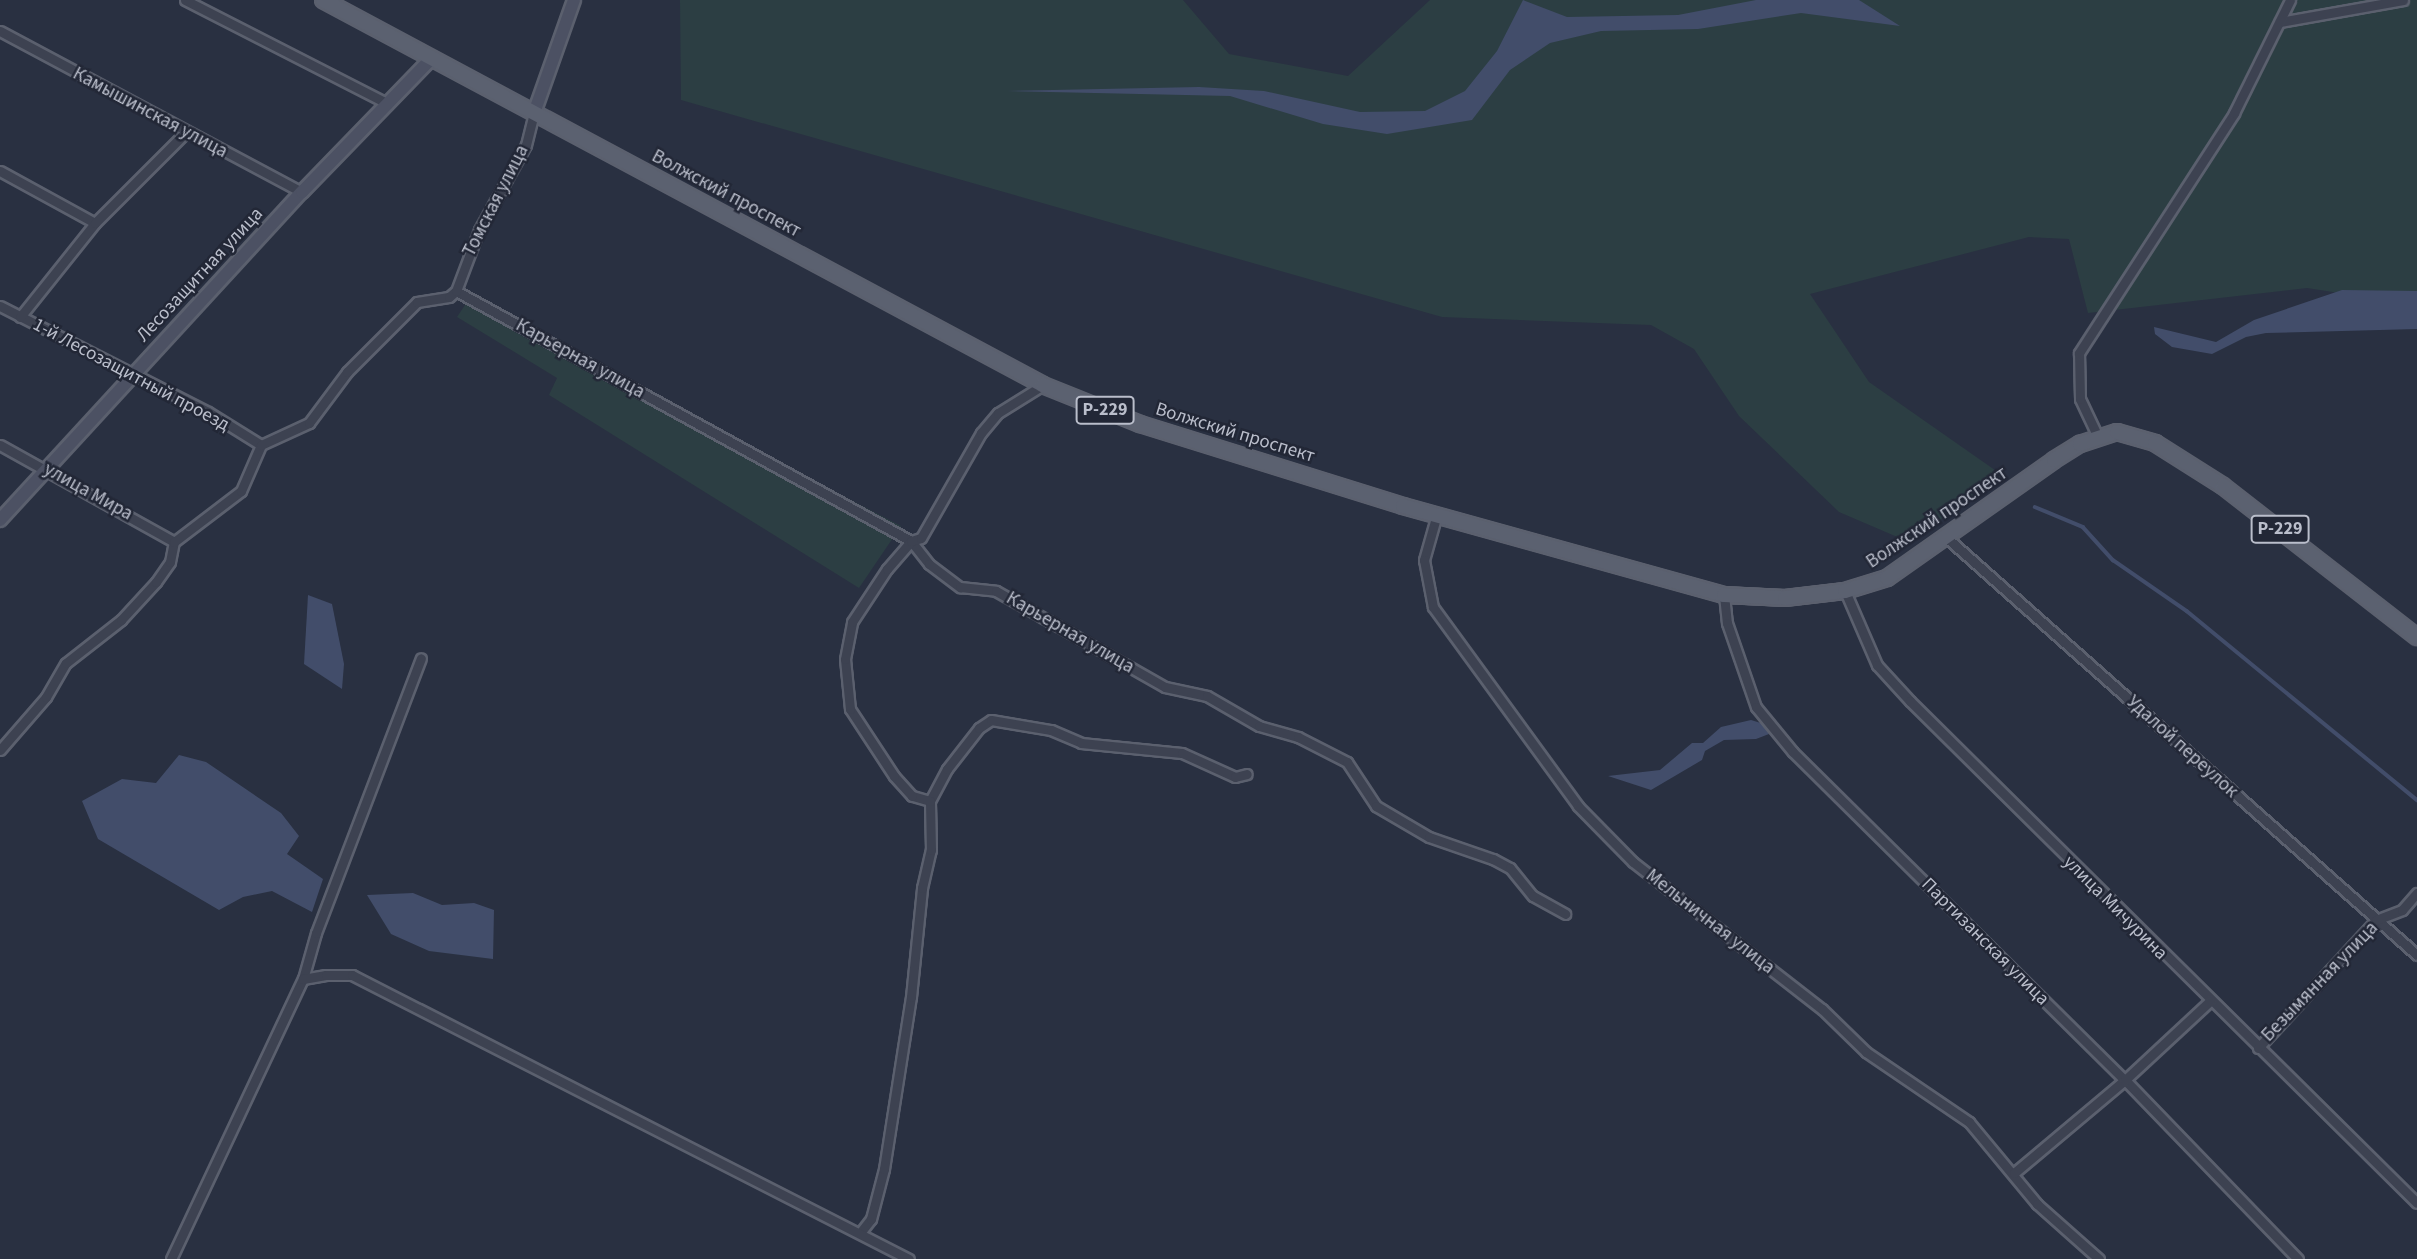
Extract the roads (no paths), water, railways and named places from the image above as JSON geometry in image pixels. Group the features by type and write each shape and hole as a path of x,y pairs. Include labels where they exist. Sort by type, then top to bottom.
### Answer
{"main road":[{"name":"Волжский проспект","path":"323,0 1043,385 1140,424 1437,514 1724,595 1784,597 1844,591 1887,578 1948,538 2054,460 2098,437 2117,432 2134,435 2224,486 2417,637"}],"street":[{"path":"185,0 388,104"},
{"path":"534,113 574,0"},
{"path":"2098,437 2080,398 2080,354 2234,113 2290,0"},
{"path":"2280,22 2403,0"},
{"name":"Камышинская улица","path":"0,31 185,133 302,192"},
{"name":"Лесозащитная улица","path":"0,520 302,192 432,58"},
{"name":"Томская улица","path":"456,291 479,230 526,145 534,113"},
{"path":"20,317 95,223 185,133"},
{"path":"0,171 95,223"},
{"path":"0,750 46,697 66,663 121,620 156,582 170,562 174,542 241,491 261,444 309,423 347,372 417,302 449,297 456,291"},
{"name":"Карьерная улица","path":"456,291 911,541 929,564 960,587 996,591 1165,687 1207,696 1259,726 1298,737 1347,762 1376,806 1429,837 1493,859 1510,868 1534,895 1565,914"},
{"name":"1-й Лесозащитный проезд","path":"0,306 261,444"},
{"path":"930,801 912,796 894,776 850,709 845,691 852,622 911,541 921,538 981,433 998,413 1043,385"},
{"name":"улица Мира","path":"0,445 174,542"},
{"name":"Мельничная улица","path":"1437,514 1424,560 1433,607 1578,806 1633,863 1822,1009 1866,1052 1969,1122 2037,1204 2099,1259"},
{"name":"Удалой переулок","path":"1948,538 2417,955"},
{"name":"улица Мичурина","path":"1844,591 1873,658 1910,701 2209,1002 2417,1203"},
{"name":"Партизанская улица","path":"1724,595 1738,661 1756,708 1778,734 2125,1080 2298,1259"},
{"path":"171,1259 303,979 316,933 421,658"},
{"path":"860,1233 877,1203 884,1169 931,850 930,801 947,768 979,728 991,720 1051,730 1081,743 1182,753 1235,776 1247,774"},
{"name":"Безымянная улица","path":"2258,1048 2376,920 2402,910 2417,893"},
{"path":"303,979 352,975 909,1259"},
{"path":"2014,1173 2125,1080 2209,1002"}],"water":[{"path":"1523,0 1567,17 1678,15 1756,0 1859,0 1900,26 1801,13 1698,29 1601,31 1550,43 1510,70 1472,120 1387,134 1323,124 1230,96 1007,91 1199,87 1264,91 1360,112 1425,111 1465,91 1497,51"},
{"path":"2342,290 2417,291 2417,329 2266,333 2246,337 2212,354 2172,347 2155,334 2154,327 2216,342 2254,320"},
{"path":"308,595 332,604 344,664 342,689 304,664"},
{"path":"1751,720 1764,724 1769,734 1756,739 1724,740 1705,751 1702,760 1651,790 1608,776 1660,770 1692,743 1703,743 1721,727"},
{"path":"179,755 206,762 281,813 299,836 287,854 323,879 312,912 272,891 243,897 219,910 98,839 82,801 122,779 156,783"},
{"path":"413,893 442,905 474,903 494,910 493,959 429,951 391,934 367,895"}],"waterway":[{"path":"2035,507 2083,527 2113,560 2187,611 2417,800"}]}
